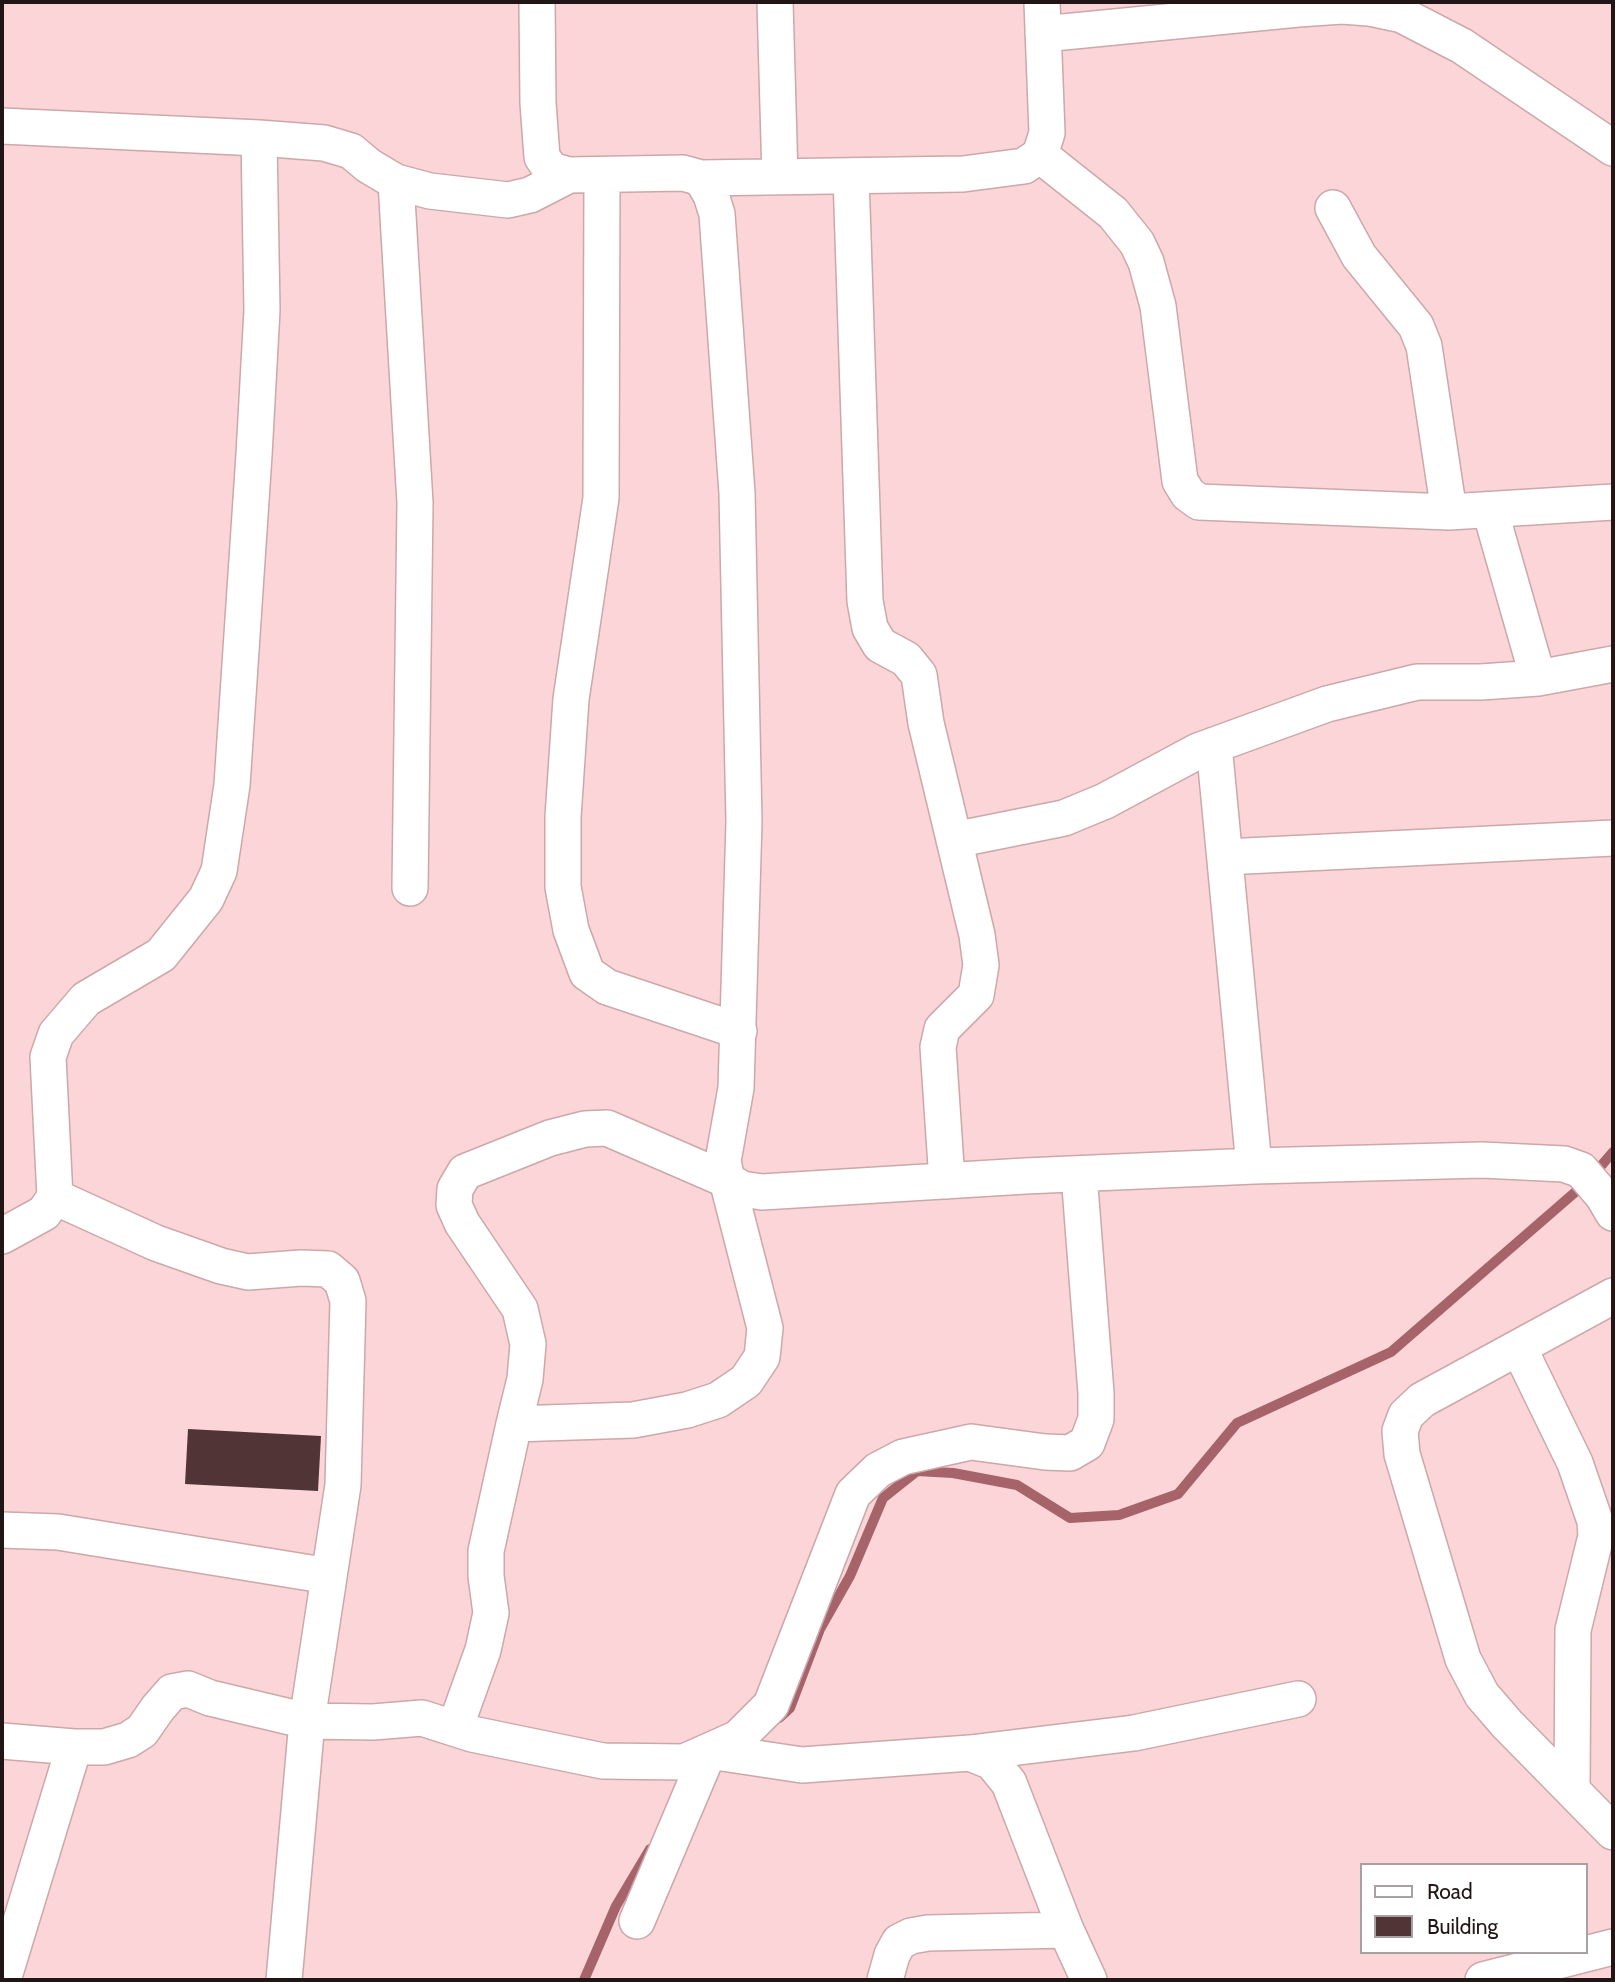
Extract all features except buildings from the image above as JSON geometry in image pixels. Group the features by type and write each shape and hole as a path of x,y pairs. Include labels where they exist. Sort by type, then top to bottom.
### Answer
{"street":[{"path":"537,2 538,103 542,157 551,170 585,175 683,173 701,178 963,174 1024,166 1040,155 1047,133 1043,18 1342,6 1401,9 1462,46 1613,148"},
{"path":"775,2 780,177"},
{"path":"2,126 324,143 351,151 369,166 396,182 430,191 508,200 585,175"},
{"path":"2,1236 44,1213 55,1198 48,1057 56,1034 86,999 161,955 206,899 219,871 232,785 262,310 259,138"},
{"path":"1040,155 1113,213 1136,243 1146,262 1158,306 1180,481 1188,494 1199,502 1448,512 1613,502"},
{"path":"585,175 601,498 570,699 563,817 563,887 570,930 587,973 607,987 739,1031"},
{"path":"851,176 865,601 870,628 880,645 906,659 919,675 926,723 977,935 981,965 976,995 942,1029 938,1046 947,1181"},
{"path":"514,1424 633,1420 687,1409 718,1400 746,1381 762,1357 765,1328 723,1161 736,1088 744,822 737,493 717,214 711,195 701,178"},
{"path":"396,182 415,503 410,888"},
{"path":"1333,208 1359,256 1416,326 1424,346 1448,512"},
{"path":"1490,510 1538,678"},
{"path":"954,839 1064,818 1105,801 1198,751 1327,704 1418,682 1538,678 1613,664"},
{"path":"1214,745 1254,1166"},
{"path":"1225,856 1613,838"},
{"path":"455,1728 483,1650 491,1613 486,1550 525,1379 528,1344 520,1309 461,1223 454,1205 455,1189 465,1172 550,1138 585,1129 607,1128 743,1189 762,1192 1254,1166 1482,1160 1564,1164 1581,1170 1608,1205"},
{"path":"2,1741 74,1748 104,1747 128,1740 142,1731 172,1692 188,1689 210,1698 307,1721 373,1722 422,1718 455,1728 603,1761 684,1762 738,1738 771,1705 853,1494 878,1470 903,1457 971,1442 1070,1453 1087,1443 1096,1419 1096,1393 1079,1174"},
{"path":"55,1198 156,1243 221,1266 248,1272 328,1269 342,1281 348,1301 343,1485 307,1721 284,1980"},
{"path":"1610,1307 1519,1349 1422,1400 1406,1415 1400,1431 1402,1454 1463,1659 1482,1695 1613,1832"},
{"path":"1519,1349 1575,1463 1595,1521 1596,1536 1573,1630 1572,1789"},
{"path":"2,1530 58,1532 329,1576"},
{"path":"709,1751 802,1765 970,1753 1133,1733 1298,1699"},
{"path":"3,1980 74,1748"},
{"path":"637,1921 709,1751"},
{"path":"970,1753 992,1762 1009,1783 1066,1930 1089,1980"},
{"path":"885,1980 899,1942 911,1936 928,1933 1066,1930"},
{"path":"1587,1954 1613,1947"},
{"path":"1483,1980 1585,1954"}],"waterway":[{"path":"779,1718 790,1708 820,1629 850,1576 883,1498 917,1471 953,1473 1017,1485 1070,1518 1119,1515 1178,1494 1237,1423 1391,1352 1588,1181 1613,1152"},
{"path":"584,1980 616,1906 650,1849"}]}
